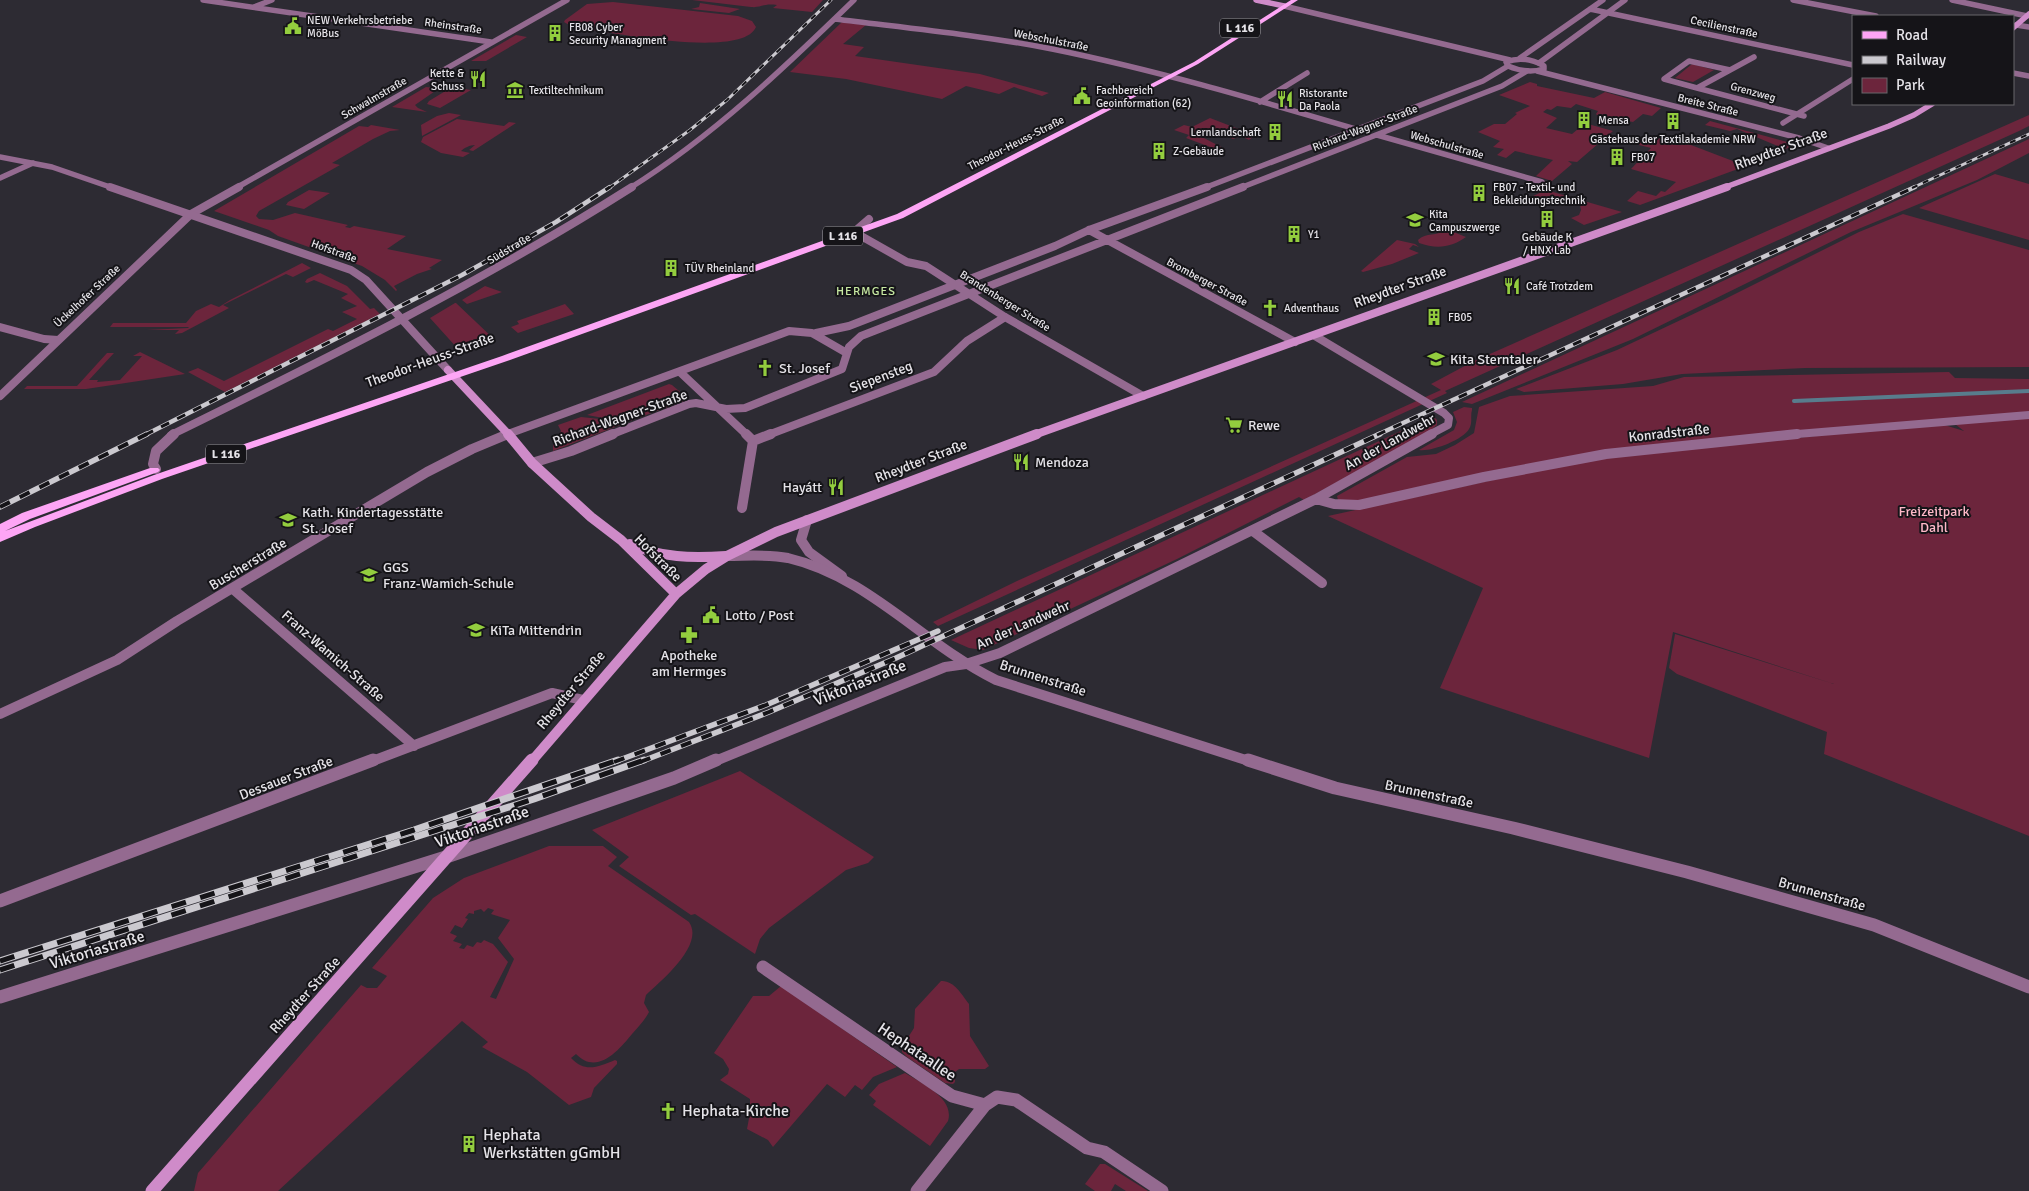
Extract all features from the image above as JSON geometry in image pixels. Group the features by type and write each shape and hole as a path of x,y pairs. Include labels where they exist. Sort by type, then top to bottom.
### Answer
{"main road":[{"path":"1256,0 1276,5"},
{"name":"L 116","path":"1276,5 1295,0"},
{"name":"Theodor-Heuss-Straße","path":"0,538 31,524 451,373 900,216 1172,78 1213,53 1284,3"},
{"name":"Theodor-Heuss-Straße","path":"0,528 26,516 156,469 451,373 870,219 930,193 1203,52 1276,5"},
{"path":"2014,27 2028,15"},
{"name":"Rheydter Straße","path":"152,1191 449,856 676,594 706,569 727,556 776,532 807,520 1143,396 1649,216 1889,126 1914,115 1930,105"},
{"name":"Hofstraße","path":"451,373 508,434 532,463 590,517 622,540 644,552 670,557 727,556"},
{"name":"Hofstraße","path":"622,540 676,594"}],"street":[{"name":"Rheinstraße","path":"204,0 491,42"},
{"path":"253,8 272,0"},
{"name":"Schwalmstraße","path":"191,214 567,0"},
{"name":"Südstraße","path":"156,469 153,464 156,451 170,436 402,321 477,281 662,167 718,124 791,61 854,0"},
{"path":"1508,62 1520,58 1603,0"},
{"path":"1539,63 1625,0"},
{"path":"1793,0 1871,15"},
{"path":"1952,0 2028,15"},
{"path":"1284,3 1482,54 1508,62 1527,71 1544,69 1544,66 1539,63 1520,58"},
{"name":"Cecilienstraße","path":"1590,9 1852,65"},
{"name":"Webschulstraße","path":"835,19 984,37 1042,47 1172,78 1542,182"},
{"path":"2014,27 2029,27"},
{"name":"Grenzweg","path":"1697,88 1754,57"},
{"name":"Grenzweg","path":"1730,70 1689,60 1664,79 1800,115"},
{"name":"Richard-Wagner-Straße","path":"816,333 849,326 1055,246 1089,230 1483,81 1508,62"},
{"name":"Breite Straße","path":"1544,69 1583,82"},
{"name":"Richard-Wagner-Straße","path":"532,463 571,451 689,404 696,403 718,408 738,409 750,407 842,369 845,352 861,336 967,293 1108,241 1502,86 1527,71"},
{"name":"Breite Straße","path":"1537,71 1799,138 1828,148"},
{"path":"1260,102 1307,73"},
{"path":"2014,73 2029,76"},
{"path":"1782,122 1800,115 1852,80"},
{"name":"Hofstraße","path":"0,157 70,172 350,270 366,280 451,373"},
{"path":"0,178 33,163"},
{"path":"1219,182 1235,190"},
{"name":"Ückelhofer Straße","path":"0,396 191,214"},
{"name":"Theodor-Heuss-Straße","path":"854,232 870,219"},
{"path":"1089,230 1108,241"},
{"name":"Brandenberger Straße","path":"854,232 907,262 926,266 1005,317 1143,396"},
{"name":"Bromberger Straße","path":"1108,241 1295,342"},
{"name":"Siepensteg","path":"754,441 934,372 967,341 1005,317"},
{"path":"0,327 58,340"},
{"name":"Richard-Wagner-Straße","path":"508,434 789,331 801,330 816,333 845,352"},
{"name":"An der Landwehr","path":"966,664 1000,653 1253,531 1401,453 1450,422 1444,413 1315,336"},
{"name":"Richard-Wagner-Straße","path":"680,372 718,408"},
{"path":"718,408 754,441 742,508"},
{"name":"Konradstraße","path":"1316,499 1334,504 1359,505 1492,475 1606,454 1799,434 2029,415"},
{"name":"Buscherstraße","path":"0,714 117,660 427,472 472,449 508,434"},
{"name":"Brunnenstraße","path":"807,520 801,540 809,552 966,664 996,680 1336,788 1514,828 1680,870 1874,925 2029,988"},
{"path":"1253,531 1322,583"},
{"name":"Brunnenstraße","path":"727,556 786,558 809,563 845,578"},
{"name":"Franz-Wamich-Straße","path":"233,589 414,746"},
{"name":"Viktoriastraße","path":"0,997 449,856 674,778 782,732 945,667 966,664"},
{"name":"Dessauer Straße","path":"0,902 552,693 583,700"},
{"name":"Hephataallee","path":"763,968 936,1087 952,1096 985,1105"},
{"path":"917,1191 985,1105 998,1097 1016,1100 1087,1148 1104,1152 1162,1191"}],"green space":[{"path":"692,0 823,0 812,12 773,8 777,5 751,7"},
{"path":"613,2 738,16 752,21 756,27 746,36 729,41 706,43 628,36 592,30 596,28 592,27 581,29 564,22 587,4"},
{"path":"700,3 740,9 729,13 691,9 699,7"},
{"path":"842,22 866,25 843,44 864,47 855,56 980,74 1049,93 1042,96 1014,87 999,94 966,86 942,99 846,79 790,72"},
{"path":"516,35 527,37 486,61 471,61"},
{"path":"1692,64 1714,70 1693,82 1675,78"},
{"path":"1530,82 1537,84 1537,86 1594,98 1605,92 1661,108 1652,116 1643,114 1633,122 1597,115 1598,111 1576,104 1571,108 1557,106 1551,110 1547,109 1543,112 1557,118 1546,128 1572,134 1584,124 1588,124 1613,131 1577,162 1568,161 1572,164 1552,181 1536,176 1553,160 1515,151 1506,158 1497,155 1504,149 1493,147 1500,141 1478,132 1494,124 1505,124 1517,114 1515,113 1530,106 1499,95"},
{"path":"440,85 441,87 415,105 427,112 392,107 426,87 435,88"},
{"path":"452,87 471,90 440,108 427,104 429,101"},
{"path":"449,113 461,115 422,136 421,125 437,116"},
{"path":"2029,115 2029,126 2019,131 1445,391 1447,393 938,626 933,622 1017,581 1441,390 1431,384 1474,361"},
{"path":"1210,118 1254,136 1249,140 1241,136 1233,139 1227,136 1238,131 1226,129 1205,131 1200,136 1225,149 1221,151 1186,138 1189,135 1174,130 1184,125 1192,127"},
{"path":"457,119 504,126 509,122 516,123 473,151 469,150 475,145 464,149 461,151 470,153 463,157 441,153 421,142 423,137"},
{"path":"1710,121 1798,145 1785,149 1737,129 1730,131 1705,125"},
{"path":"371,125 400,130 390,131 373,139 332,163 340,165 259,211 256,216 259,219 273,220 295,213 348,225 345,227 350,228 354,226 406,236 387,249 442,260 429,268 432,269 417,274 394,286 396,291 385,280 362,266 214,211 359,126 368,127"},
{"path":"1670,137 1746,166 1640,205 1627,201 1638,191 1656,196 1661,191 1665,192 1676,182 1631,169 1651,148 1639,145 1641,140"},
{"path":"2029,139 2029,153 1977,180 1851,232 1633,339 1472,404 1462,402"},
{"path":"1995,174 2029,184 2029,240 1919,208"},
{"path":"309,190 330,193 304,209 286,205 288,202"},
{"path":"1546,190 1622,212 1584,225 1571,218 1579,215 1580,205 1552,196 1545,200 1533,196"},
{"path":"1903,214 2029,250 2029,367 1805,368 1682,374 1623,384 1524,392 1516,389 1617,350 1723,300 1859,232"},
{"path":"1446,229 1466,237 1455,243 1437,247 1419,243 1418,240 1421,238"},
{"path":"1397,240 1415,244 1419,247 1413,245 1409,249 1419,253 1392,264 1361,271"},
{"path":"302,263 311,268 293,277 286,274 223,305 229,308 182,333 175,334 179,330 146,330 189,327 110,327 113,323 186,323 196,311 211,304 219,307"},
{"path":"320,273 347,286 370,309 374,308 380,314 225,392 188,372 198,368 224,381 328,329 333,331 357,319 342,312 357,306 341,298 348,294 314,280 305,282 307,279"},
{"path":"485,286 502,292 467,304 462,300"},
{"path":"455,303 495,340 469,350 458,349 430,318"},
{"path":"565,304 574,314 518,333 511,327 519,324 517,321"},
{"path":"140,352 185,374 86,389 24,389 27,386 77,386 107,353 114,353 89,380 98,380 97,382 120,380 142,356 133,356"},
{"path":"1949,372 1955,378 2029,379 2029,413 1638,448 1352,503 1338,500 1337,496 1407,457 1436,454 1455,445 1474,433 1479,407 1510,396 1653,386 1684,377"},
{"path":"669,384 685,396 684,401 630,421 587,415"},
{"path":"1464,407 1472,408 1471,424 1466,433 1446,444 1431,449 1419,450 1454,430 1457,422 1453,412"},
{"path":"1433,416 1437,420 1437,425 1425,435 1304,500 1299,497 1177,559 983,650 969,648 951,640"},
{"name":"Freizeitpark Dahl","path":"2029,416 2029,836 1824,754 1827,732 1677,674 1669,668 1675,634 1834,684 1673,632 1649,758 1440,688 1483,588 1328,516 1580,461 1938,423 1964,431 1951,421"},
{"path":"581,417 628,422 553,451 553,444 561,431 558,425"},
{"path":"740,771 874,857 868,863 846,870 769,928 760,939 755,954 695,914 691,915 619,866 629,857 592,830"},
{"path":"549,846 603,846 617,857 608,866 689,922 692,931 691,941 686,952 670,972 646,995 644,1003 649,1012 627,1040 614,1053 600,1062 584,1060 576,1054 571,1058 581,1066 587,1067 617,1061 617,1064 594,1088 591,1097 569,1105 527,1072 482,1047 488,1042 462,1021 278,1191 194,1191 198,1173 361,985 367,988 377,988 387,976 372,968 433,898 464,878","holes":["488,908 494,910 491,914 510,920 498,938 514,959 496,999 490,997 508,962 493,944 484,940 481,943 477,942 473,947 467,945 464,949 459,948 462,944 453,941 457,936 450,933 455,925 462,928 468,919 465,918 469,913 474,914 474,911 481,909 484,912"]},
{"path":"941,981 954,985 969,1004 970,1036 989,1066 985,1069 959,1069 955,1072 955,1082 953,1084 945,1083 902,1052 902,1047 914,1028 915,1009"},
{"path":"781,986 897,1067 873,1077 862,1090 855,1085 845,1097 827,1084 773,1147 768,1140 747,1129 750,1099 720,1080 728,1074 729,1069 723,1059 714,1053 753,996 769,996"},
{"path":"905,1073 942,1098 949,1113 948,1121 930,1146 873,1105 876,1101 869,1095 879,1084"},
{"path":"1100,1164 1105,1164 1148,1191 1126,1191 1115,1184 1111,1191 1095,1191 1085,1184"}],"waterway":[{"path":"1794,401 2029,391"}],"railway":[{"path":"609,188 690,130 727,100 831,0"},
{"path":"1912,188 2029,134"},
{"path":"146,435 462,275 556,222 610,187"},
{"path":"1377,435 1915,187"},
{"path":"640,762 769,712 896,658 1380,434"},
{"path":"0,507 146,435"},
{"path":"614,762 766,705 938,631"},
{"path":"0,961 414,830 618,760"},
{"path":"0,970 534,799 644,760"}],"place":[{"name":"NEW Verkehrsbetriebe MöBus","path":"293,26"},
{"name":"FB08 Cyber Security Managment","path":"555,33"},
{"name":"Kette & Schuss","path":"478,79"},
{"name":"Textiltechnikum","path":"515,90"},
{"name":"Fachbereich Geoinformation (62)","path":"1082,96"},
{"name":"Ristorante Da Paola","path":"1285,99"},
{"name":"Mensa","path":"1584,120"},
{"name":"Gästehaus der Textilakademie NRW","path":"1673,121"},
{"name":"Lernlandschaft","path":"1275,132"},
{"name":"Z-Gebäude","path":"1159,151"},
{"name":"FB07","path":"1617,157"},
{"name":"FB07 - Textil- und Bekleidungstechnik","path":"1479,193"},
{"name":"Gebäude K / HNX Lab","path":"1547,219"},
{"name":"Kita Campuszwerge","path":"1415,220"},
{"name":"Y1","path":"1294,234"},
{"name":"TÜV Rheinland","path":"671,268"},
{"name":"Café Trotzdem","path":"1512,286"},
{"name":"Adventhaus","path":"1270,308"},
{"name":"FB05","path":"1434,317"},
{"name":"Kita Sterntaler","path":"1436,359"},
{"name":"St. Josef","path":"765,368"},
{"name":"Rewe","path":"1234,425"},
{"name":"Mendoza","path":"1021,462"},
{"name":"Hayátt","path":"836,487"},
{"name":"Kath. Kindertagesstätte St. Josef","path":"288,520"},
{"name":"GGS Franz-Wamich-Schule","path":"369,575"},
{"name":"Lotto / Post","path":"711,615"},
{"name":"KiTa Mittendrin","path":"476,630"},
{"name":"Apotheke am Hermges","path":"689,635"},
{"name":"Hephata-Kirche","path":"668,1111"},
{"name":"Hephata Werkstätten gGmbH","path":"469,1144"}],"district":[{"name":"HERMGES","path":"866,291"}]}
